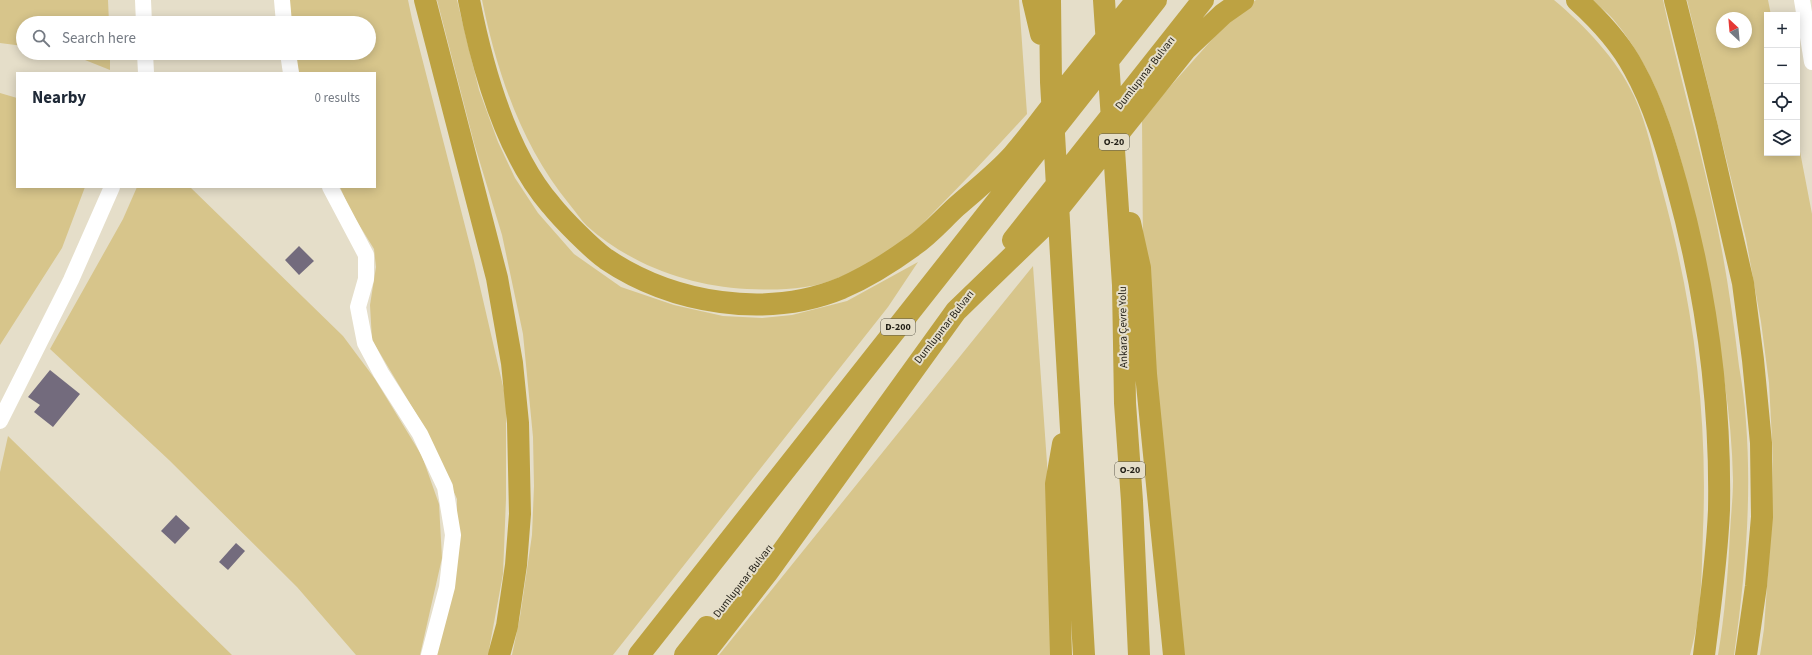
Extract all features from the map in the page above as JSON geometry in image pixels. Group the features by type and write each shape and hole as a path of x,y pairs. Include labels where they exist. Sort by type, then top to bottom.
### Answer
{"highway":[{"path":"425,0 497,278 512,363 518,423 520,514 516,565 508,626 499,655"},
{"path":"469,0 474,29 491,86 512,140 527,171 550,204 604,257 634,276 666,288 700,298 737,304 776,303 808,298 842,288 878,270 916,245 1012,155 1092,54 1138,0"},
{"path":"1033,0 1052,82"},
{"path":"1050,0 1052,82 1065,347 1070,399 1084,655"},
{"name":"Ankara Çevre Yolu","path":"1104,0 1123,285 1125,403 1132,502 1138,655"},
{"name":"D-200","path":"639,655 1156,0"},
{"name":"Dumlupınar Bulvarı","path":"685,655 956,311 1204,0"},
{"path":"703,655 767,573 956,311 1047,223 1186,49 1223,14 1243,0"},
{"path":"1577,0 1598,20 1621,48 1644,90 1664,141 1686,218 1700,290 1713,367 1718,445 1718,519 1714,577 1704,655"},
{"path":"1675,0 1707,127 1743,283 1753,360 1761,443 1762,517 1756,586 1746,655"},
{"path":"1114,153 1140,268 1146,374 1174,655"},
{"path":"1061,655 1056,484 1070,399"}],"street":[{"path":"143,0 144,16"},
{"path":"282,0 283,16"},
{"path":"1802,0 1812,62"},
{"path":"146,60 146,72"},
{"path":"289,60 290,72"},
{"path":"0,421 71,280 112,188"},
{"path":"331,188 366,255 366,279 358,307 365,343 381,373 420,434 446,487 453,535 447,587 429,655"}],"shaded area":[{"path":"0,0 108,0 109,16 16,16 16,45 0,43"},
{"path":"287,0 408,0 474,261 506,399 506,499 503,574 488,655 433,655 457,568 457,499 427,432 372,340 370,305 376,267 374,249 350,210 340,188 376,188 376,72 299,72 296,60 376,60 376,16 288,16"},
{"path":"437,0 457,0 479,90 498,142 515,178 538,213 574,254 621,287 674,305 723,316 762,318 792,315 847,301 918,262 888,307 613,655 512,655 520,617 532,535 534,486 533,437 523,334 502,235 474,143"},
{"path":"482,0 1019,0 1027,114 912,236 897,248 877,260 828,282 805,287 768,290 725,287 704,283 682,278 662,271 622,252 604,240 581,219 553,183 525,134 495,55"},
{"path":"1256,0 1554,0 1589,32 1609,56 1627,82 1643,119 1673,231 1690,316 1696,358 1703,443 1704,486 1700,596 1697,622 1690,655 1183,655 1143,252 1142,118 1233,16"},
{"path":"1592,0 1663,0 1716,219 1734,323 1746,415 1748,451 1748,510 1744,568 1734,655 1718,655 1726,594 1733,493 1728,406 1708,285 1694,216 1677,145 1651,78 1634,47 1613,19 1606,11"},
{"path":"1687,0 1768,0 1770,12 1764,12 1764,156 1800,156 1800,152 1812,214 1812,655 1760,655 1764,629 1772,514 1773,459 1769,383 1761,322 1746,239"},
{"path":"85,60 110,60 110,70"},
{"path":"0,93 16,98 16,188 85,188 62,248 0,345"},
{"path":"137,188 191,188 343,336 375,379 422,456 439,504 442,558 420,655 356,655 297,587 169,460 50,349 123,219"},
{"path":"1033,266 1047,463 1053,655 719,655"},
{"path":"8,436 232,655 0,655 0,472"}],"building":[{"path":"299,246 314,261 299,275 285,260"},
{"path":"50,370 80,394 53,427 34,412 40,405 28,397"},
{"path":"176,515 190,528 175,544 161,531"},
{"path":"236,543 245,551 228,570 219,562"}]}
